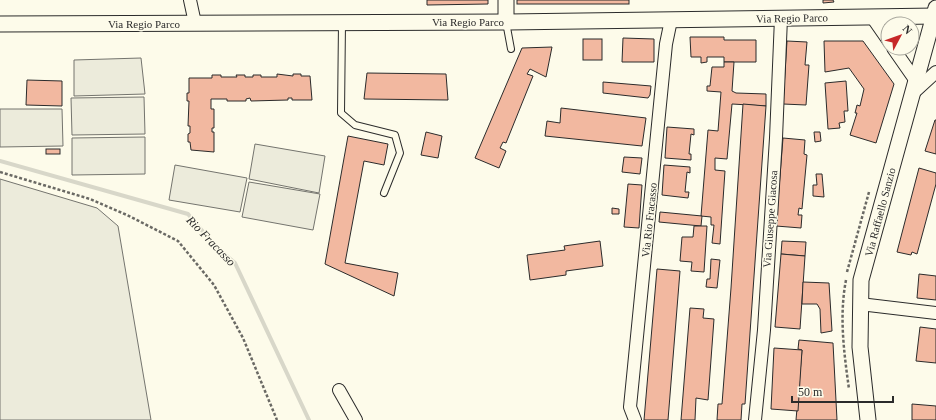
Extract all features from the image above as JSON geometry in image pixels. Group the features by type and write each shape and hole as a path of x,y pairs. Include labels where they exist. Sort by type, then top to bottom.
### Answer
{"street":[{"path":"190,0 195,23"},
{"path":"506,0 506,22"},
{"name":"Via Regio Parco","path":"0,24 506,22 872,17 935,13"},
{"name":"Via Raffaello Sanzio","path":"868,420 860,347 861,280 935,13"},
{"path":"872,17 880,28"},
{"name":"Via Giuseppe Giacosa","path":"755,420 764,330 776,138 781,18"},
{"name":"Via Rio Fracasso","path":"635,420 630,407 666,44 671,20"},
{"path":"897,56 914,87 936,72"},
{"path":"860,304 936,313"},
{"path":"339,390 356,420"}],"lane":[{"path":"506,22 512,49"},
{"path":"342,23 341,112 354,124 395,135 400,153 384,192"}],"path":[{"path":"0,172 90,199 128,215 178,241 214,286 240,331 277,420"}],"shaded area":[{"path":"141,58 145,94 74,96 74,60"},
{"path":"144,97 145,134 72,135 71,98"},
{"path":"0,109 62,109 63,146 0,147"},
{"path":"145,137 145,174 72,175 72,138"},
{"path":"255,144 325,156 319,193 249,179"},
{"path":"175,165 247,178 240,212 169,200"},
{"path":"0,179 97,208 118,226 151,420 0,420"},
{"path":"249,182 320,194 313,230 242,217"}],"building":[{"path":"427,0 488,0 488,4 427,5"},
{"path":"517,0 629,0 629,4 517,4"},
{"path":"823,0 833,0 834,2 823,3"},
{"path":"690,37 724,37 724,40 756,40 756,62 724,62 724,57 707,57 707,62 701,63 701,57 691,57"},
{"path":"623,38 654,39 654,62 622,62"},
{"path":"583,39 602,39 602,60 583,60"},
{"path":"787,41 807,42 805,65 809,65 806,105 783,104"},
{"path":"824,41 863,41 894,84 876,143 850,135 857,113 855,113 857,105 860,106 864,89 849,68 825,72"},
{"path":"552,47 546,77 530,69 527,74 533,76 506,143 503,142 500,148 506,151 499,168 475,158 522,48"},
{"path":"724,62 734,62 732,91 736,93 766,94 766,106 732,104 727,159 715,158 715,170 725,171 720,244 712,243 714,225 711,225 711,217 701,216 708,130 718,131 721,92 707,91 707,86 710,86 712,67 724,67"},
{"path":"367,73 446,74 448,100 364,99"},
{"path":"277,74 293,76 293,74 301,74 301,76 310,76 312,100 292,100 292,98 288,98 288,100 251,101 250,98 246,99 246,101 227,101 227,99 211,99 211,109 214,109 214,128 212,128 212,132 214,132 214,152 191,150 190,142 188,142 188,134 190,133 190,126 188,126 189,101 187,101 187,93 189,93 189,78 212,78 212,75 221,75 221,77 237,77 236,75 245,75 245,77 253,77 253,75 261,75 261,77 277,77"},
{"path":"27,80 62,81 62,106 26,105"},
{"path":"846,81 848,111 844,111 845,122 839,123 840,128 828,129 825,83"},
{"path":"603,82 651,86 650,95 648,98 603,93"},
{"path":"743,104 766,106 745,404 742,404 741,420 717,420 718,404 722,404"},
{"path":"561,108 646,118 642,146 545,136 547,121 560,123"},
{"path":"936,120 936,154 925,151"},
{"path":"667,127 694,129 694,135 691,134 689,154 691,154 691,160 665,158"},
{"path":"426,132 442,136 438,158 421,155"},
{"path":"814,132 820,132 821,141 815,142"},
{"path":"348,136 388,144 384,165 364,161 345,263 398,273 394,296 325,264"},
{"path":"783,138 805,140 804,154 807,155 802,209 799,208 798,215 802,215 801,228 776,226"},
{"path":"46,149 60,149 60,154 46,154"},
{"path":"624,157 642,158 640,174 622,172"},
{"path":"664,165 690,167 690,173 687,172 685,192 689,192 688,198 662,195"},
{"path":"919,168 936,173 936,184 917,254 912,252 911,255 897,252"},
{"path":"816,174 822,174 824,197 813,196 813,185 817,185"},
{"path":"628,184 642,185 639,228 624,227"},
{"path":"612,208 619,209 619,214 612,214"},
{"path":"660,212 702,216 701,226 659,222"},
{"path":"694,226 707,226 704,272 691,271 692,262 680,261 682,237 693,237"},
{"path":"600,241 603,266 566,271 566,275 530,280 527,255 565,250 564,246"},
{"path":"782,241 806,242 805,256 781,254"},
{"path":"781,254 805,256 800,329 775,327"},
{"path":"711,259 720,260 717,288 706,287 707,279 710,279"},
{"path":"657,269 680,271 668,420 644,420"},
{"path":"919,274 936,276 936,300 917,298"},
{"path":"803,282 829,283 832,331 821,333 820,309 817,304 802,304"},
{"path":"690,308 704,309 703,318 714,319 708,400 696,398 695,420 681,420"},
{"path":"920,327 936,329 936,363 916,361"},
{"path":"799,340 833,343 837,420 796,420 802,350 798,349"},
{"path":"774,348 802,350 798,411 771,409"},
{"path":"912,404 936,406 936,420 912,420"}],"waterway":[{"name":"Rio Fracasso","path":"0,161 188,214 215,246 235,263 309,420"}]}
